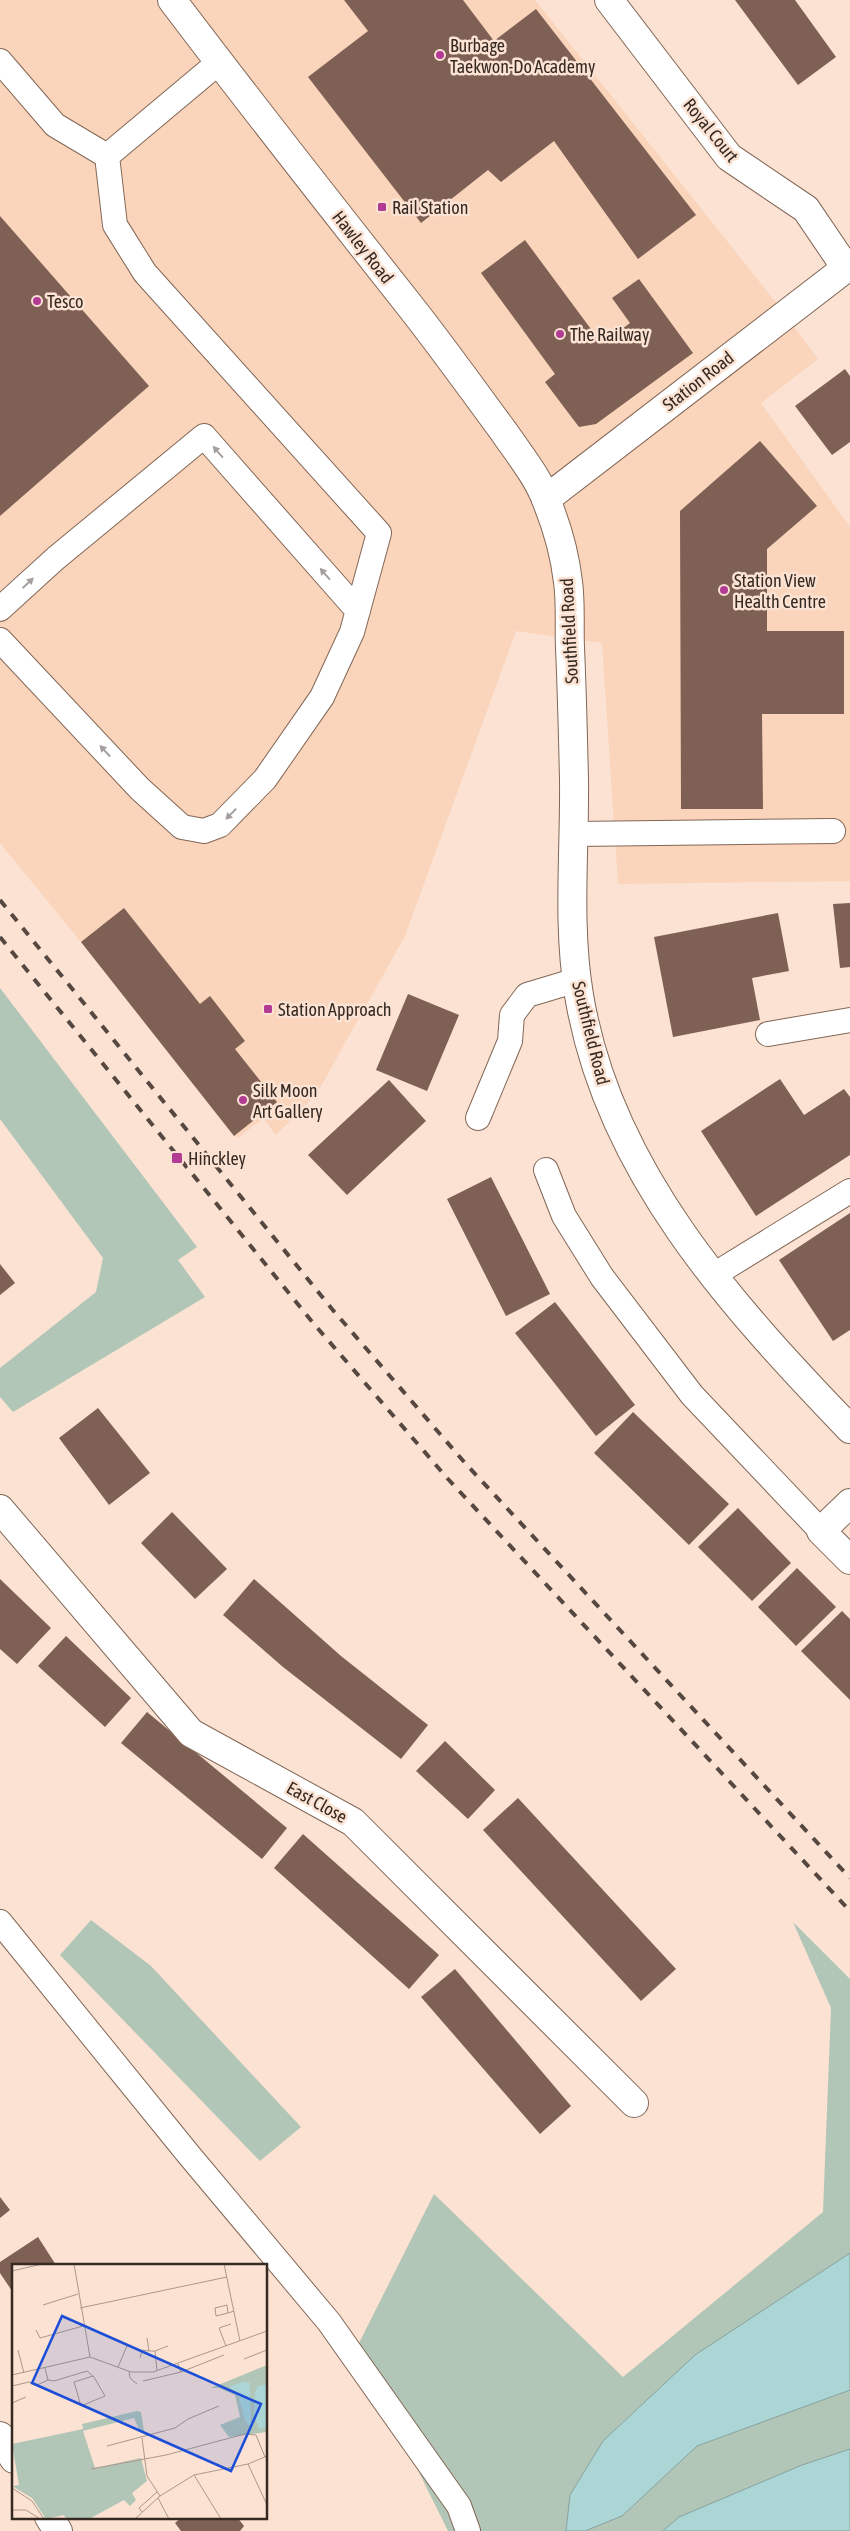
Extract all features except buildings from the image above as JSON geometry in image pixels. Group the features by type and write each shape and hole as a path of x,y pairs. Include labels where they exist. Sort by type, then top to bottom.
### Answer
{"street":[{"name":"Hawley Road","path":"172,0 218,63 452,359 524,460 546,499"},
{"name":"Royal Court","path":"609,0 729,157 806,209 848,266"},
{"name":"Station Road","path":"546,499 848,266"},
{"name":"Southfield Road","path":"546,499 560,540 568,582 574,834 573,901 577,980 593,1055 626,1140 656,1195 712,1276 796,1373 850,1429"},
{"path":"850,1503 821,1531 850,1560"},
{"name":"East Close","path":"0,1509 191,1733 353,1822 634,2103"},
{"path":"0,2436 12,2456"},
{"path":"50,2518 58,2531"}],"lane":[{"path":"0,61 55,125 107,156"},
{"path":"107,156 218,63"},
{"path":"0,640 140,789 182,827 204,831 220,825 265,779 322,697 352,632 379,533 145,273 115,225 107,156"},
{"path":"0,609 56,558 204,436 358,611"},
{"path":"574,834 833,831"},
{"path":"478,1118 510,1041 512,1015 527,995 577,980"},
{"path":"768,1034 850,1020"},
{"path":"546,1170 564,1216 602,1277 692,1395 821,1531"},
{"path":"712,1276 850,1191"},
{"path":"0,1922 189,2155 329,2322 459,2506 468,2531"}],"shaded area":[{"path":"0,0 535,0 778,305 818,359 761,403 850,527 850,881 618,884 602,643 516,631 405,936 317,1093 276,1135 263,1118 238,1138 234,1136 81,942 0,843"}],"green space":[{"path":"0,988 197,1247 178,1260 205,1297 13,1412 0,1397 0,1368 96,1292 103,1258 0,1119"},
{"path":"91,1920 151,1966 301,2127 260,2161 60,1955"},
{"path":"793,1922 850,1979 850,2531 448,2531 357,2347 434,2194 623,2377 823,2212 831,2008"}],"water":[{"path":"850,2253 850,2390 697,2446 622,2516 585,2531 566,2531 570,2495 603,2441 695,2355"},
{"path":"850,2449 850,2531 663,2531 679,2517 802,2465"}],"railway":[{"path":"0,900 332,1309 465,1463 850,1878"},
{"path":"0,937 314,1324 448,1479 850,1911"}],"place":[{"name":"Burbage Taekwon-Do Academy","path":"440,55"},
{"name":"Rail Station","path":"382,207"},
{"name":"Tesco","path":"37,301"},
{"name":"The Railway","path":"560,334"},
{"name":"Station View Health Centre","path":"724,590"},
{"name":"Station Approach","path":"268,1009"},
{"name":"Silk Moon Art Gallery","path":"243,1100"},
{"name":"Hinckley","path":"177,1158"}]}
